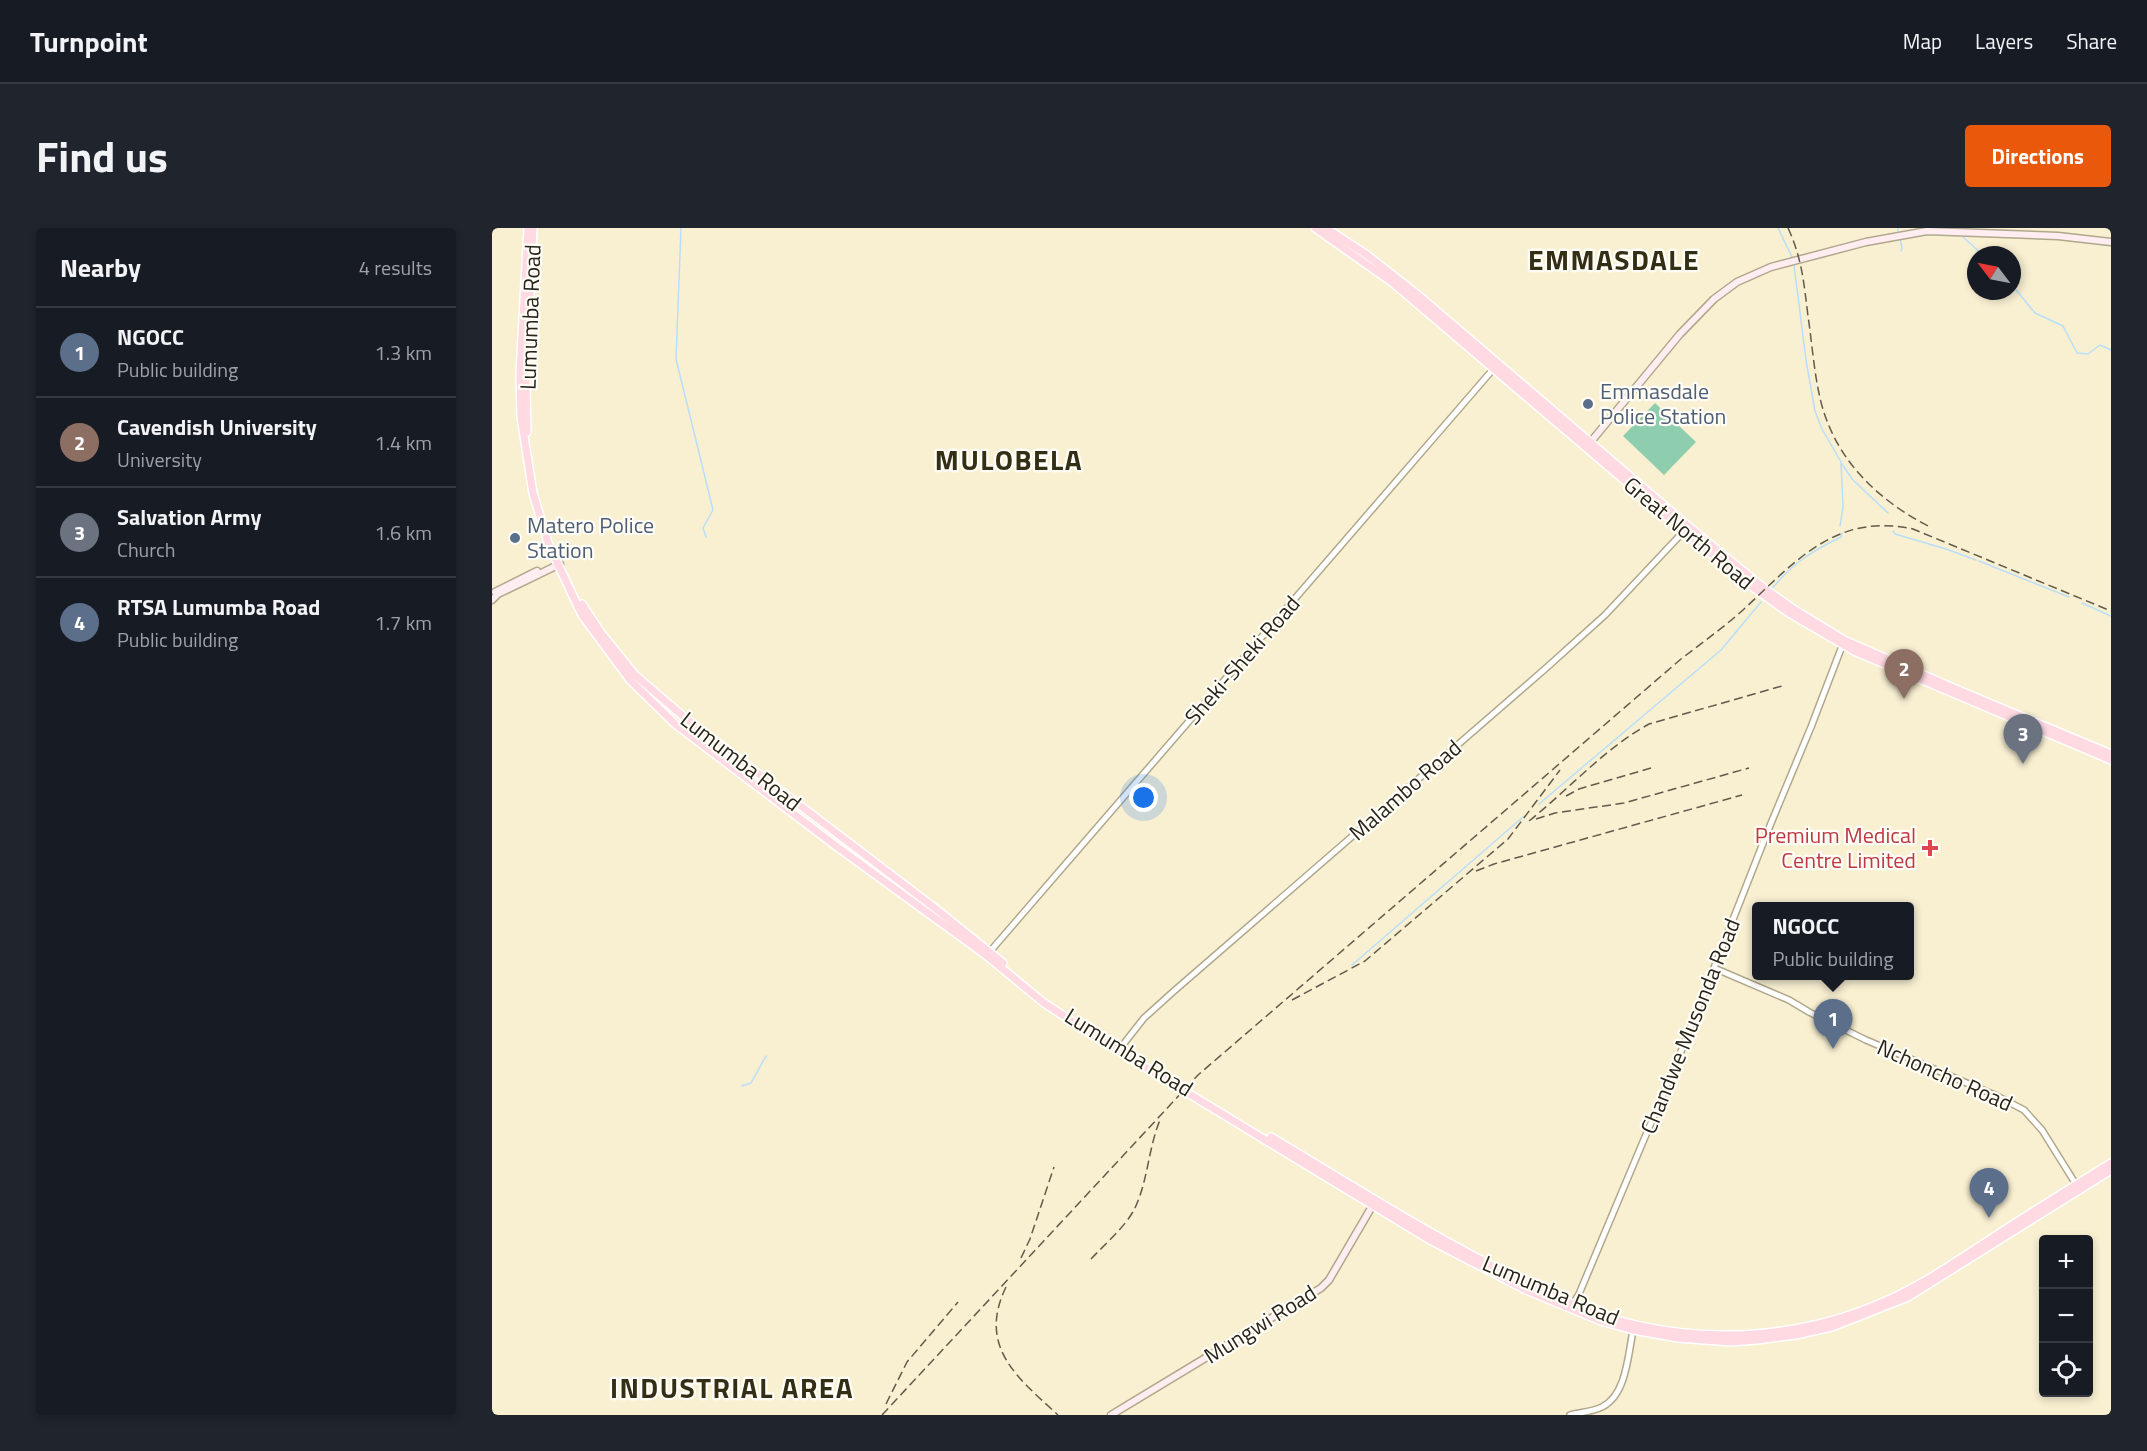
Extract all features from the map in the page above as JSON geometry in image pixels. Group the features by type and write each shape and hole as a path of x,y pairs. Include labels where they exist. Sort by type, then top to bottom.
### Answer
{"main road":[{"name":"Lumumba Road","path":"528,228 520,373 521,417 533,493 545,534 582,615 596,637 630,680 675,724 776,802 988,954"},
{"name":"Lumumba Road","path":"533,228 526,386 527,425 536,488 559,563 585,610 635,675 684,717 1046,1000 1119,1049 1376,1204 1463,1252 1571,1306 1633,1327 1692,1334 1741,1335 1802,1328 1854,1314 1886,1301 1923,1283 2111,1170"},
{"name":"Great North Road","path":"1315,228 1382,273 1496,366"},
{"name":"Great North Road","path":"1326,228 1378,263 1686,529 1771,594 1843,642 2111,760"},
{"path":"2058,228 2058,236"},
{"path":"1589,445 1692,322 1722,292 1746,277 1771,267 1825,252 1915,232 2058,236 2111,242"},
{"path":"492,595 508,584 559,563"},
{"path":"492,600 498,594 559,563"},
{"name":"Great North Road","path":"1843,642 2111,754"},
{"name":"Lumumba Road","path":"2078,1188 2111,1163"},
{"name":"Mungwi Road","path":"1111,1415 1321,1288 1329,1280 1376,1204"},
{"name":"Mungwi Road","path":"1118,1415 1323,1290 1333,1281 1376,1204"}],"street":[{"name":"Sheki-Sheki Road","path":"988,954 1496,366"},
{"name":"Malambo Road","path":"1119,1049 1144,1018 1174,991 1605,615 1686,529"},
{"name":"Chandwe Musonda Road","path":"1571,1306 1579,1294 1682,1049 1843,642"},
{"name":"Nchoncho Road","path":"1713,968 1776,994 1857,1036 1997,1096 2024,1110 2042,1130 2078,1188"},
{"path":"1570,1415 1602,1407 1614,1397 1621,1381 1633,1327"}],"green space":[{"path":"1655,403 1696,442 1664,475 1623,436"}],"waterway":[{"path":"681,228 676,359 713,510 703,528 706,537"},
{"path":"1778,228 1792,257"},
{"path":"1963,237 1973,246"},
{"path":"1900,239 1901,251"},
{"path":"1794,265 1815,411 1822,429 1841,462 1843,507 1840,526"},
{"path":"2021,296 2035,313 2063,326 2077,353 2088,354 2100,345 2111,350"},
{"path":"1841,463 1853,480 1888,513"},
{"path":"1893,531 1895,534 1976,560"},
{"path":"1772,589 1795,565 1841,537 1842,533"},
{"path":"1979,561 2069,597"},
{"path":"1539,804 1721,650 1761,602"},
{"path":"2082,603 2111,616"},
{"path":"1352,965 1523,817"},
{"path":"742,1086 751,1083 766,1056"}],"railway":[{"path":"1788,228 1802,271 1820,398 1836,440 1847,459 1877,491 1894,505 1932,528"},
{"path":"882,1415 1198,1075 1681,659 1728,623 1780,575 1818,546 1838,535 1861,528 1885,526 1913,529 2111,611"},
{"path":"1529,821 1602,757 1649,724 1782,686"},
{"path":"1566,796 1579,789 1651,768"},
{"path":"1536,819 1555,813 1624,803 1749,768"},
{"path":"1292,1000 1365,961 1508,839 1560,770"},
{"path":"1476,871 1742,795"},
{"path":"1091,1259 1120,1229 1134,1210 1160,1120"},
{"path":"1021,1258 1030,1239 1054,1167"},
{"path":"1006,1287 998,1308 996,1327 999,1344 1016,1374 1058,1415"},
{"path":"886,1404 907,1362 958,1302"}],"place":[{"name":"Emmasdale Police Station","path":"1588,404"},
{"name":"Matero Police Station","path":"515,538"},
{"name":"Cavendish University","path":"1904,699"},
{"name":"Salvation Army","path":"2023,764"},
{"name":"Premium Medical Centre Limited","path":"1930,848"},
{"name":"NGOCC","path":"1833,1049"},
{"name":"RTSA Lumumba Road","path":"1989,1218"}],"district":[{"name":"EMMASDALE","path":"1614,259"},
{"name":"MULOBELA","path":"1009,459"},
{"name":"INDUSTRIAL AREA","path":"732,1387"}]}
